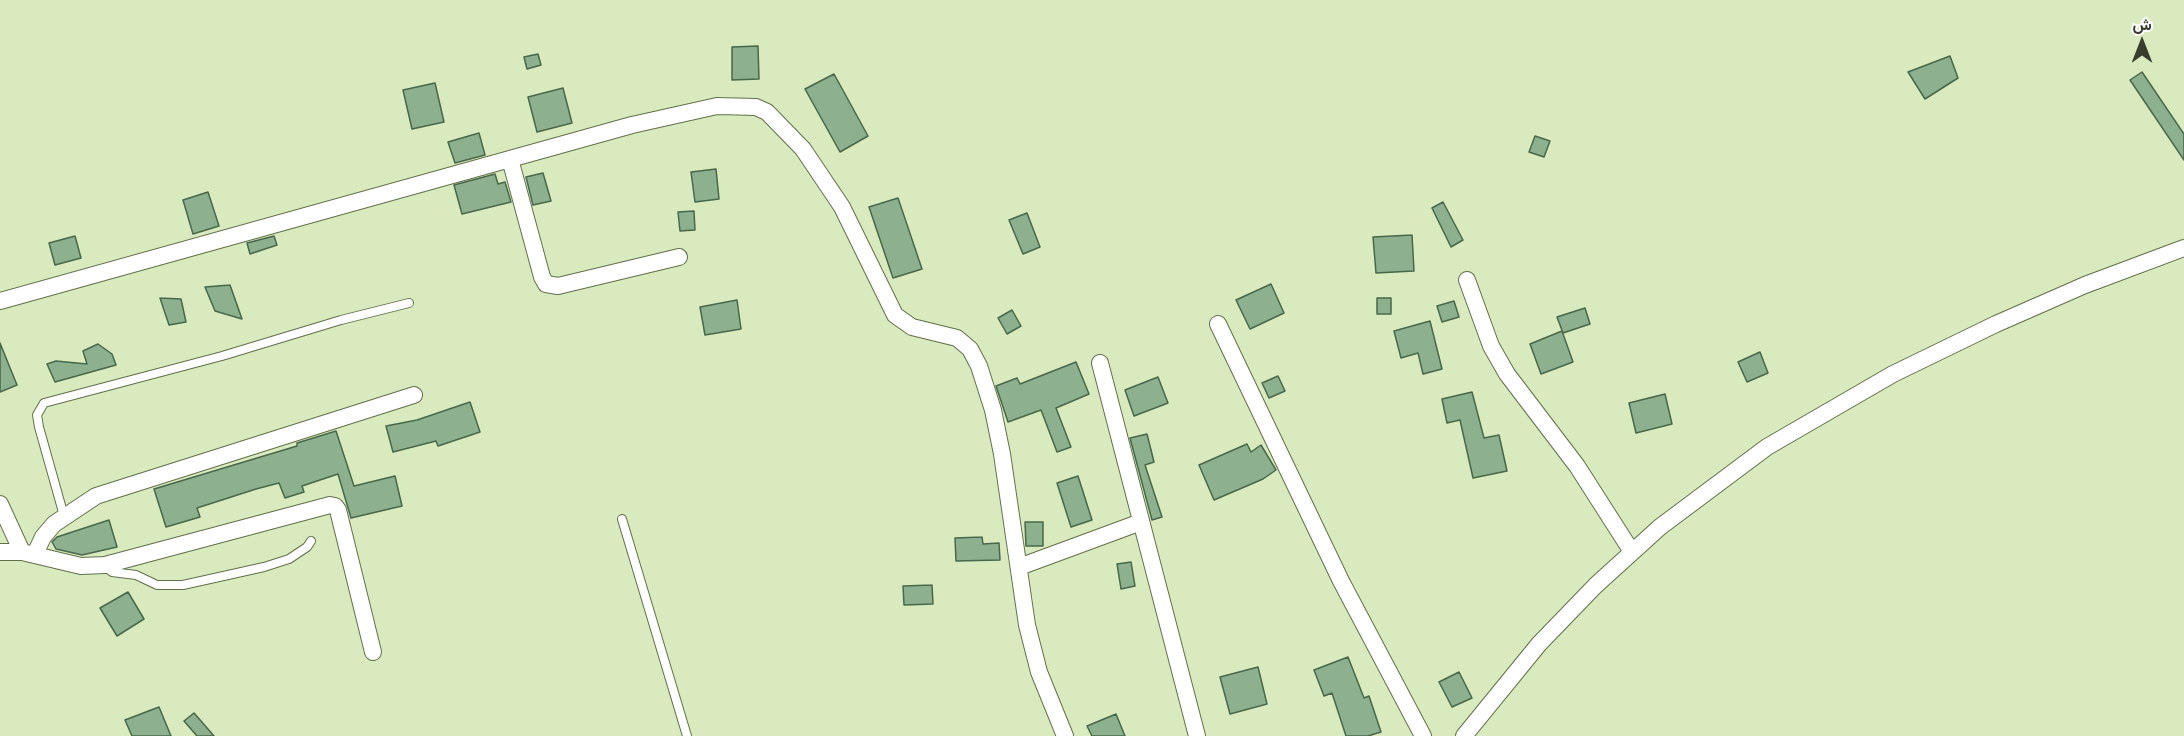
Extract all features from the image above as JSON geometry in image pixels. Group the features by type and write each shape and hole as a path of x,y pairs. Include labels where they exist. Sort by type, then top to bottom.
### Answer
{"street":[{"path":"0,302 632,125 717,106 743,105 767,112 803,149 842,207 895,315 912,327 957,338 970,349 979,366 993,410 1027,625 1039,672 1065,736"},
{"path":"510,159 542,277 546,284 558,286 679,257"},
{"path":"1464,736 1539,644 1596,585 1660,527 1767,447 1893,374 1996,324 2184,248"},
{"path":"1467,280 1491,346 1506,374 1577,466 1632,552"},
{"path":"1218,324 1341,581 1423,736"},
{"path":"1100,363 1197,736"},
{"path":"28,553 64,516 96,496 414,395"},
{"path":"0,504 28,553"},
{"path":"0,552 28,553 81,566 105,565 330,505 335,506 338,510 373,652"},
{"path":"1019,567 1141,522"}],"lane":[{"path":"64,516 39,427 38,415 44,403 410,303"},
{"path":"622,519 687,736"},
{"path":"105,565 111,572 136,575 157,585 177,586 264,567 289,559 306,548 311,541"}],"building":[{"path":"758,46 759,79 732,80 732,47"},
{"path":"538,54 541,65 527,69 524,57"},
{"path":"1950,56 1958,78 1925,99 1908,72"},
{"path":"2142,72 2184,134 2184,160 2130,80"},
{"path":"834,74 868,136 840,152 805,89"},
{"path":"435,83 444,122 412,129 403,90"},
{"path":"563,88 572,123 537,132 528,97"},
{"path":"479,133 485,155 455,163 448,142"},
{"path":"1535,136 1550,141 1544,157 1529,152"},
{"path":"716,169 719,199 695,202 691,172"},
{"path":"543,173 551,201 533,205 526,177"},
{"path":"495,174 498,184 505,182 511,202 462,214 454,185"},
{"path":"208,192 219,226 193,234 183,200"},
{"path":"898,198 922,269 893,278 869,207"},
{"path":"1443,202 1463,240 1451,247 1432,208"},
{"path":"694,211 695,230 680,231 678,212"},
{"path":"1027,213 1040,247 1023,254 1009,220"},
{"path":"1412,235 1414,271 1376,273 1373,237"},
{"path":"75,236 81,258 55,265 49,243"},
{"path":"274,236 277,245 250,254 247,243"},
{"path":"1271,284 1284,313 1250,329 1236,300"},
{"path":"230,285 242,319 215,311 205,287"},
{"path":"160,298 181,299 186,322 169,325"},
{"path":"1377,298 1391,298 1391,314 1377,314"},
{"path":"737,300 741,329 705,335 700,307"},
{"path":"1454,301 1459,317 1442,322 1437,306"},
{"path":"1585,308 1590,324 1563,333 1557,317"},
{"path":"1012,310 1021,326 1007,334 998,318"},
{"path":"1430,321 1442,369 1423,374 1418,353 1401,358 1394,331"},
{"path":"1562,331 1573,362 1541,374 1530,344"},
{"path":"0,343 17,385 0,392"},
{"path":"98,344 112,354 116,365 55,382 47,364 56,361 87,364 83,351"},
{"path":"1760,352 1768,373 1747,382 1738,362"},
{"path":"1076,362 1089,394 1056,408 1071,447 1057,452 1041,410 1008,422 996,386 1017,378 1020,384"},
{"path":"1278,376 1285,391 1269,398 1262,383"},
{"path":"1158,377 1168,403 1134,416 1125,390"},
{"path":"1472,392 1484,438 1499,435 1507,471 1473,478 1460,420 1447,423 1442,399"},
{"path":"1665,394 1672,424 1636,433 1629,403"},
{"path":"470,402 480,432 438,446 436,441 393,452 386,426 417,420"},
{"path":"336,431 354,486 395,476 402,506 351,518 338,474 302,486 304,492 285,498 279,483 256,489 197,508 200,517 166,527 154,489 297,446 297,443"},
{"path":"1147,434 1154,462 1145,465 1162,517 1152,520 1130,438"},
{"path":"1247,444 1251,452 1261,445 1276,470 1263,479 1214,500 1199,465"},
{"path":"1078,476 1092,520 1071,527 1057,483"},
{"path":"109,520 117,547 82,555 56,549 52,542 57,537"},
{"path":"1025,522 1043,522 1043,546 1026,546"},
{"path":"982,537 983,544 999,543 1000,560 956,561 955,538"},
{"path":"1131,562 1135,586 1121,589 1117,564"},
{"path":"932,585 933,604 904,605 903,586"},
{"path":"128,592 144,619 117,636 100,608"},
{"path":"1348,657 1364,698 1369,696 1381,732 1368,736 1346,736 1332,693 1324,696 1314,670"},
{"path":"1258,667 1267,704 1230,714 1220,677"},
{"path":"1459,672 1472,698 1452,707 1439,682"},
{"path":"159,707 171,736 132,736 125,720"},
{"path":"194,713 214,736 197,736 184,721"},
{"path":"1116,714 1125,736 1092,736 1087,726"}]}
